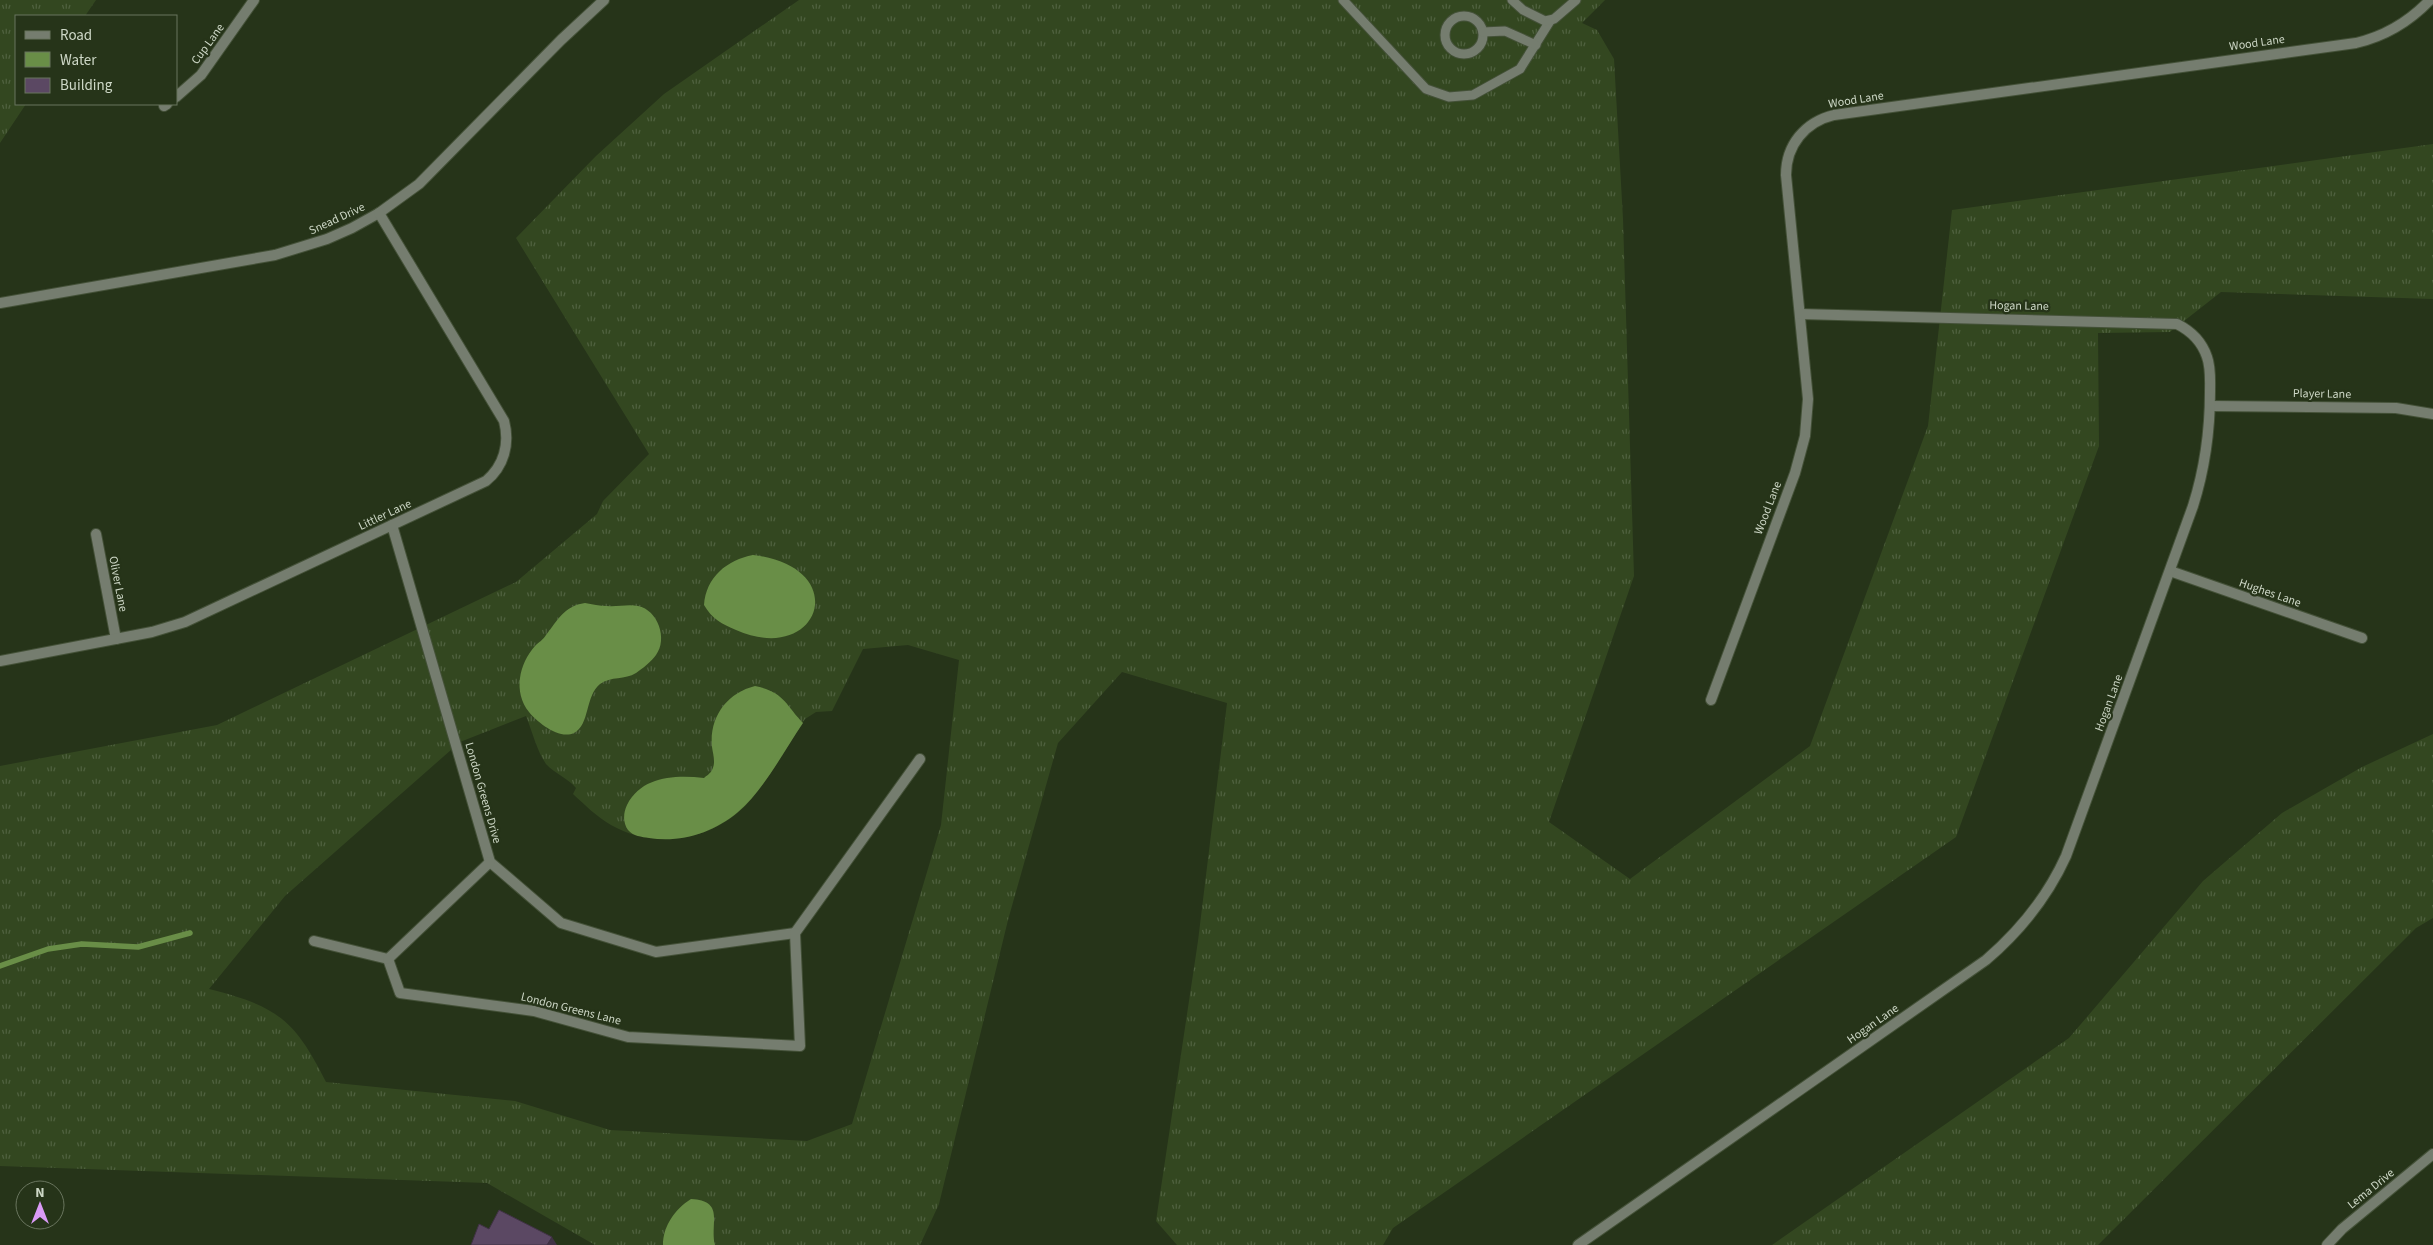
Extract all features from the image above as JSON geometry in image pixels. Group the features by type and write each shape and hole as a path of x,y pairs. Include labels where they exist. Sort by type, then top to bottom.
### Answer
{"street":[{"name":"Cup Lane","path":"178,95 201,75 254,0"},
{"name":"Snead Drive","path":"0,303 275,255 327,239 378,213 419,184 439,166 561,40 604,0"},
{"name":"Wood Lane","path":"1711,700 1801,455 1808,399 1786,165 1797,138 1807,127 1834,115 2356,42 2376,37 2395,29 2412,17 2430,0"},
{"name":"Littler Lane","path":"0,661 152,632 185,622 486,481 500,464 507,438 504,421 378,213"},
{"name":"Hogan Lane","path":"1578,1245 1968,973 2019,930 2046,895 2066,856 2170,571 2193,506 2204,467 2210,427 2210,368 2206,354 2193,334 2172,322 1800,314"},
{"name":"Player Lane","path":"2210,406 2396,408 2433,414"},
{"name":"London Greens Drive","path":"392,525 490,862 561,923 656,952 796,934"},
{"name":"Oliver Lane","path":"96,534 116,639"},
{"name":"Hughes Lane","path":"2170,571 2362,638"},
{"path":"796,934 920,759"},
{"path":"314,941 388,959 490,862"},
{"name":"London Greens Lane","path":"388,959 400,993 534,1010 628,1036 800,1046 796,934"},
{"name":"Lema Drive","path":"2327,1245 2342,1229 2433,1154"}],"lane":[{"path":"1343,0 1426,89 1439,95 1459,97 1482,91 1521,68 1550,20 1576,0"},
{"path":"1512,0 1523,10 1540,20 1550,20"},
{"path":"1461,16 1476,19 1483,32 1480,47 1467,55 1452,51 1444,38 1448,24 1461,16"},
{"path":"1483,32 1505,31 1536,45"}],"green space":[{"path":"0,0 96,0 86,15 15,15 15,105 25,105 0,143"},
{"path":"799,0 1605,0 1582,23 1597,30 1614,59 1623,219 1634,576 1549,822 1630,879 1810,746 1928,426 1952,210 2433,144 2433,299 2221,292 2170,332 2098,333 2099,446 1956,837 1393,1228 1383,1245 1177,1245 1156,1221 1198,941 1227,703 1122,672 1058,743 1008,920 939,1204 920,1245 595,1245 487,1183 0,1166 0,766 217,725 516,582 597,514 603,501 649,454 516,238 596,156 664,94","holes":["908,645 959,660 941,825 852,1124 807,1141 610,1130 515,1101 326,1082 304,1044 281,1019 252,1002 209,989 285,896 460,742 526,716 537,747 546,764 576,788 573,794 596,815 628,833 664,839 682,838 717,826 733,817 747,804 770,774 805,719 816,712 832,711 863,649"]},
{"path":"2433,734 2433,918 2416,928 2098,1245 1772,1245 2069,1038 2203,881 2282,813 2362,767"}],"water":[{"path":"753,555 785,563 805,577 814,594 814,611 805,626 788,636 765,638 736,630 726,626 710,614 704,605 709,586 720,571 735,561"},
{"path":"585,603 604,606 634,605 645,609 656,619 661,634 661,641 656,655 638,671 627,677 604,682 595,689 583,724 574,733 568,735 549,729 529,712 521,696 520,678 529,653 544,638 558,619 572,607"},
{"path":"755,686 778,695 803,723 756,793 738,812 718,826 696,835 685,838 661,839 641,837 630,832 625,824 625,811 633,795 641,788 660,779 704,778 711,772 714,761 712,736 717,716 728,700 745,689"},
{"path":"691,1199 702,1201 712,1208 714,1214 715,1245 663,1245 665,1231 671,1219"}],"building":[{"path":"499,1210 552,1237 547,1245 471,1245 479,1224 489,1229"}],"waterway":[{"path":"0,966 48,949 82,944 138,947 190,933"}]}
